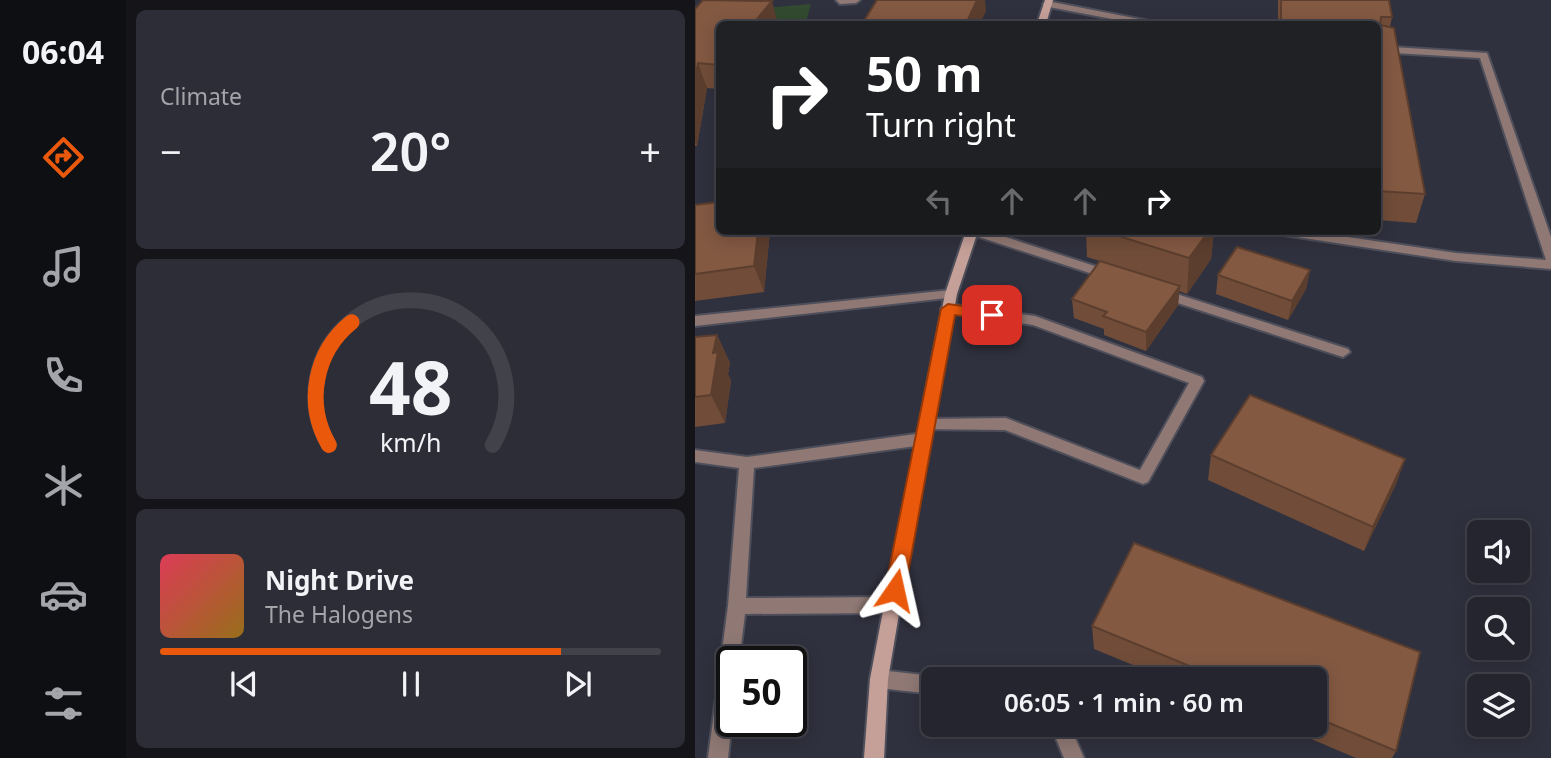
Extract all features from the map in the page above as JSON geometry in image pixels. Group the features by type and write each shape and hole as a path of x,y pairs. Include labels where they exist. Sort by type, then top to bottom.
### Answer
{"main road":[{"path":"1042,21 1048,2"},
{"path":"873,758 879,679 892,605 950,302 972,235"}],"lane":[{"path":"840,1 857,0"},
{"path":"1048,2 1135,21"},
{"path":"1308,235 1456,257 1551,263 1484,55 1381,49"},
{"path":"985,235 1119,279"},
{"path":"1145,287 1343,352"},
{"path":"695,321 950,302 1035,321 1197,381 1143,478 1006,424 925,432 747,463 695,456"},
{"path":"718,758 736,606 747,463"},
{"path":"736,606 892,605"},
{"path":"879,679 921,684"},
{"path":"1066,737 1074,758"}],"green space":[{"path":"811,4 806,21 752,18 753,9"}],"building":[{"path":"703,0 772,1 755,21 716,21 716,65 698,63 695,78 695,9"},
{"path":"877,0 977,0 967,21 864,21"},
{"path":"1281,0 1389,0 1392,17 1381,17 1380,21 1281,21"},
{"path":"1381,25 1394,28 1425,194 1381,191"},
{"path":"716,202 716,235 758,235 754,266 695,274 695,205"},
{"path":"1115,235 1206,235 1189,258"},
{"path":"1237,247 1310,270 1292,301 1218,275"},
{"path":"1100,261 1180,286 1146,332 1103,316 1107,312 1072,299"},
{"path":"717,335 713,353 718,352 711,395 695,397 695,337"},
{"path":"1250,395 1405,459 1373,527 1211,455"},
{"path":"1134,543 1420,652 1396,751 1327,722 1327,667 1192,667 1092,626"}],"route":[{"path":"895,590 948,309 992,315"}]}
